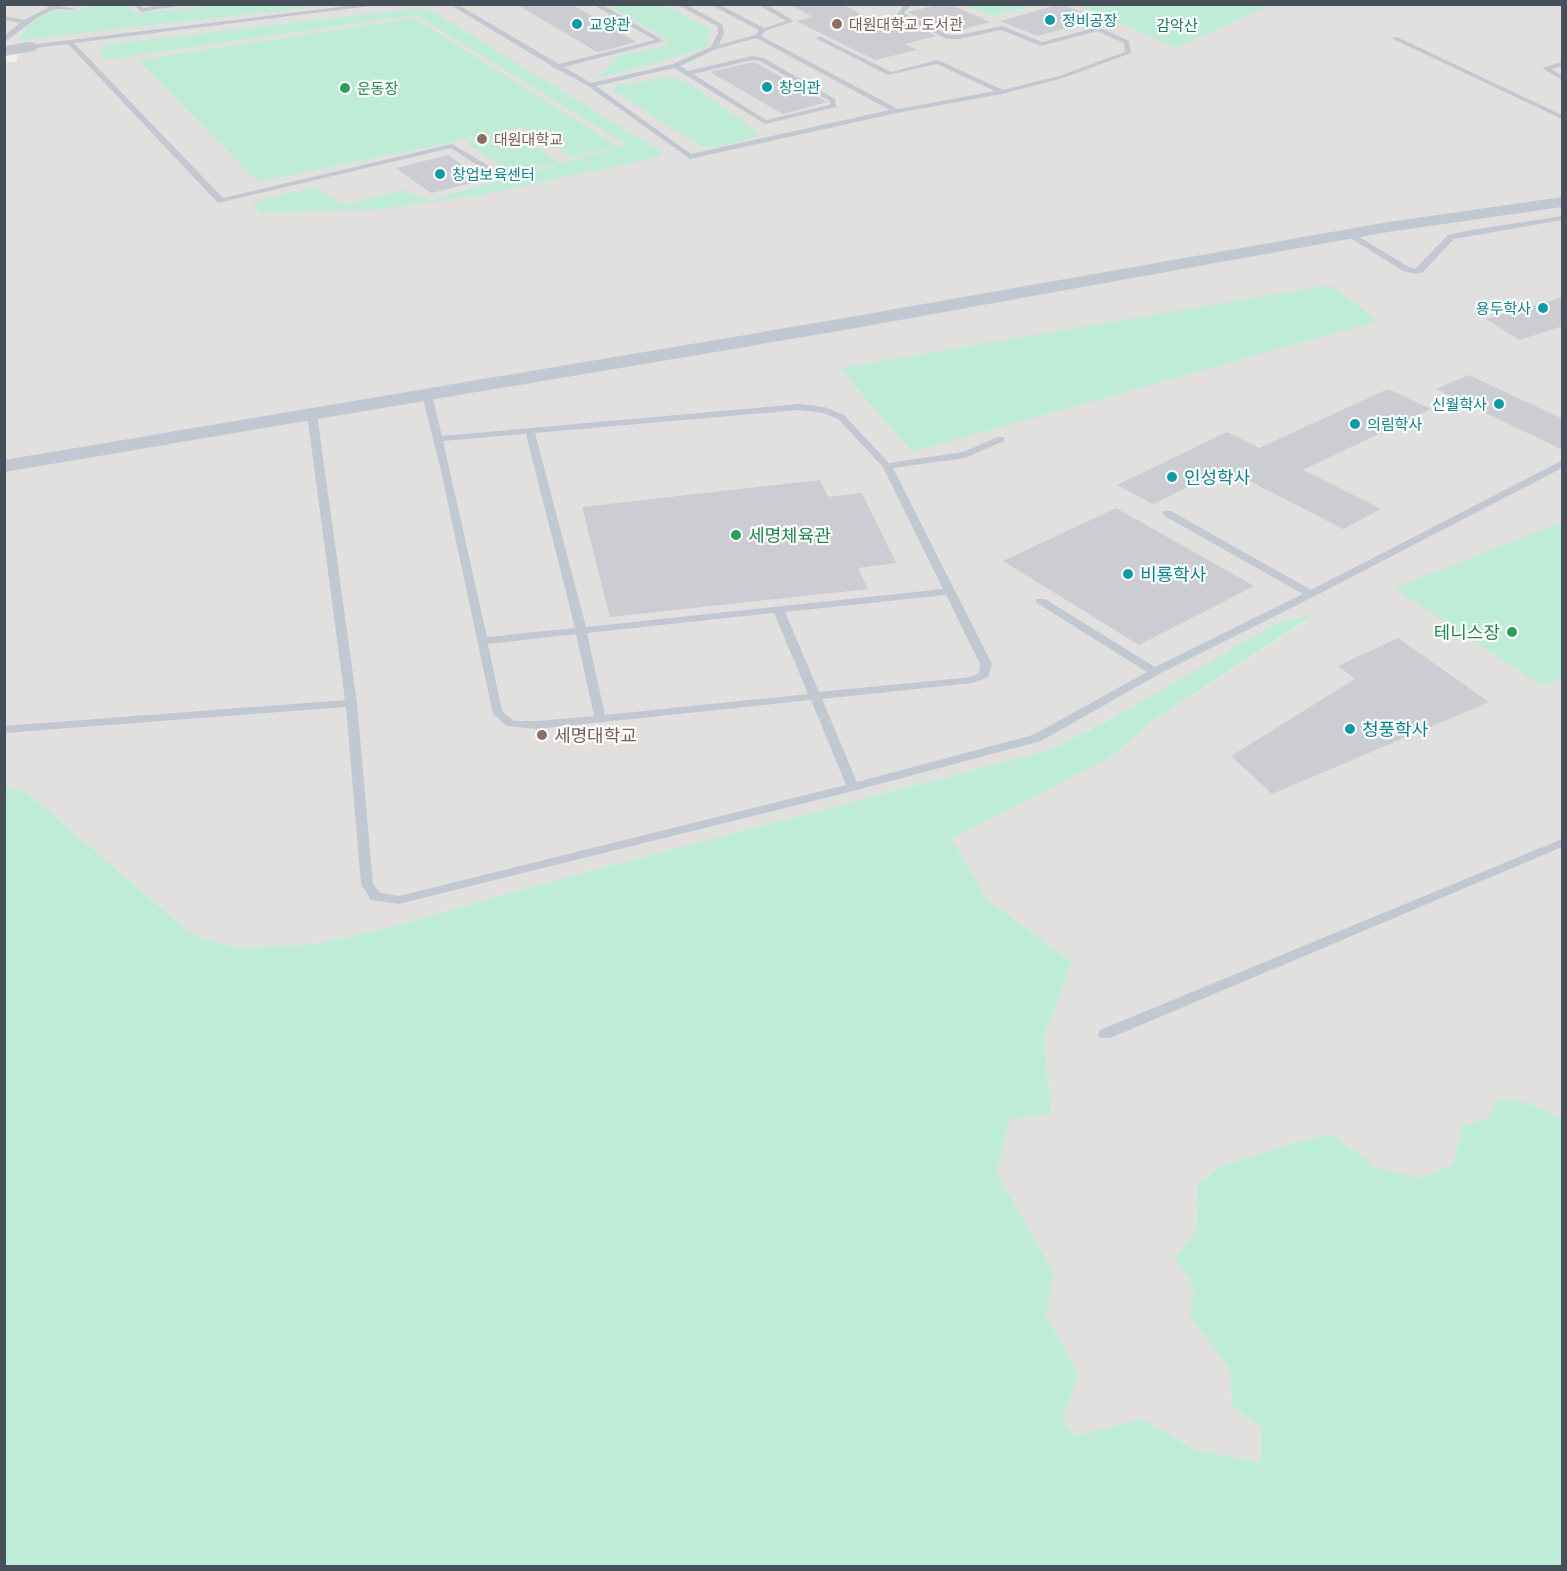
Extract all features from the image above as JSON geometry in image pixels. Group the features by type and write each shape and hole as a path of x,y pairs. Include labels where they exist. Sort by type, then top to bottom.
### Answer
{"street":[{"path":"4,51 29,47"},
{"path":"1498,207 1563,192"},
{"path":"4,466 123,439 1341,230 1498,207 1563,202"},
{"path":"4,453 312,414 425,388"}],"lane":[{"path":"42,4 73,9"},
{"path":"137,4 141,10 186,4"},
{"path":"29,47 383,4"},
{"path":"452,4 555,67 590,85 690,157 897,111 1002,92 1061,77 1128,53 1127,42 1098,29 1041,44 1002,28 959,37 947,37 900,15 909,4"},
{"path":"555,67 661,41 595,4"},
{"path":"679,4 720,25 721,33 714,48"},
{"path":"712,4 762,30"},
{"path":"590,85 675,66 714,48 757,36 762,30 792,21 760,4"},
{"path":"4,40 25,22 54,7"},
{"path":"4,18 25,22"},
{"path":"757,36 897,111"},
{"path":"819,38 890,74 939,62 1002,92"},
{"path":"1395,38 1563,117"},
{"path":"69,42 221,201 453,146 501,177"},
{"path":"688,73 752,58 762,59 833,100 834,106 765,122"},
{"path":"1563,64 1545,68 1563,78"},
{"path":"675,66 783,135"},
{"path":"1498,207 1539,222 1563,226"},
{"path":"1341,230 1406,269 1416,272 1451,237 1563,218"},
{"path":"425,388 439,439 497,712 511,724 537,725 816,698 973,680 984,675 986,664 887,466 841,417 825,410 799,406 439,439"},
{"path":"312,414 351,703 367,884 376,897 399,900 853,787 1037,738 1155,672 1563,464"},
{"path":"530,431 581,630 600,718"},
{"path":"887,466 965,455 1002,439"},
{"path":"1167,513 1311,594"},
{"path":"482,641 950,591"},
{"path":"1041,601 1155,672"},
{"path":"778,609 853,787"},
{"path":"4,730 351,703"},
{"path":"1105,1034 1563,843"}],"shaded area":[{"name":"세명대학교","path":"963,4 993,16 1041,5 1077,4 1177,48 1270,5 1562,5 1562,1118 1528,1103 1487,1119 1463,1125 1453,1165 1420,1178 1373,1167 1332,1134 1297,1142 1224,1165 1198,1183 1196,1231 1175,1258 1194,1288 1191,1316 1230,1369 1232,1405 1261,1428 1261,1463 1193,1449 1143,1419 1075,1436 1063,1420 1079,1374 1046,1316 1054,1273 997,1173 1009,1120 1051,1113 1044,1036 1072,962 988,900 950,839 1110,758 1153,720 1315,615 1049,750 541,884 387,928 315,944 244,948 205,940 183,927 26,792 5,786 4,62 16,62 21,44 5,45 4,5"}],"green space":[{"path":"125,4 137,14 215,5 329,5 20,40 19,38 30,23 52,11 71,12 89,5"},
{"path":"963,4 1041,5 993,16"},
{"path":"609,5 664,5 710,29 707,47 656,63 594,77 604,72 619,56 668,45 665,38"},
{"name":"감악산","path":"1077,5 1270,5 1177,48"},
{"path":"420,8 429,9 663,153 658,157 481,195 382,209 261,213 253,205 256,201 315,187 344,205 403,190 430,200 627,145 416,15 104,60 101,48 105,45 120,43"},
{"name":"운동장","path":"414,18 617,146 572,157 524,127 258,182 138,60"},
{"path":"672,77 692,85 758,132 758,136 717,147 700,146 614,91 616,86"},
{"path":"511,131 559,162 512,173 465,142"},
{"path":"1330,285 1378,321 912,452 840,368"},
{"name":"테니스장","path":"1562,522 1562,677 1542,686 1394,588"},
{"path":"1317,613 1153,720 1110,758 951,839 988,900 1072,962 1044,1036 1051,1113 1009,1120 997,1173 1054,1273 1046,1316 1079,1374 1063,1420 1075,1436 1143,1419 1193,1449 1261,1463 1261,1428 1232,1405 1230,1369 1190,1316 1194,1288 1175,1258 1196,1231 1198,1183 1224,1165 1297,1142 1332,1134 1374,1167 1420,1178 1453,1165 1463,1125 1487,1119 1499,1098 1528,1103 1562,1118 1562,1566 5,1566 5,786 26,792 183,927 205,940 244,948 315,944 387,928 541,884 1049,750 1115,717 1275,624"}],"building":[{"name":"교양관","path":"516,4 571,4 637,42 597,52"},
{"path":"788,4 841,4 875,21 896,15 936,36 905,44 917,50 875,60 796,21 813,17"},
{"path":"949,4 990,22 949,33 908,12"},
{"name":"정비공장","path":"1060,4 1101,19 1037,36 1000,21"},
{"name":"창의관","path":"754,62 827,102 783,114 710,72"},
{"name":"창업보육센터","path":"448,155 484,180 431,193 396,168"},
{"name":"용두학사","path":"1563,297 1563,326 1519,340 1486,319"},
{"name":"신월학사","path":"1469,375 1563,419 1563,450 1436,389"},
{"name":"인성학사","path":"1388,389 1431,409 1303,470 1381,509 1343,529 1226,469 1153,504 1117,485 1227,432 1259,448"},
{"name":"세명체육관","path":"820,480 828,497 862,493 896,563 858,568 868,589 610,617 582,507"},
{"name":"비룡학사","path":"1116,508 1254,586 1139,645 1003,561"},
{"name":"청풍학사","path":"1398,638 1489,702 1272,794 1231,756 1355,679 1338,666"}],"place":[{"name":"정비공장","path":"1050,20"},
{"name":"교양관","path":"577,24"},
{"name":"대원대학교 도서관","path":"837,24"},
{"name":"창의관","path":"767,87"},
{"name":"운동장","path":"345,88"},
{"name":"대원대학교","path":"482,139"},
{"name":"창업보육센터","path":"440,174"},
{"name":"용두학사","path":"1543,308"},
{"name":"신월학사","path":"1499,404"},
{"name":"의림학사","path":"1355,424"},
{"name":"인성학사","path":"1172,477"},
{"name":"세명체육관","path":"736,535"},
{"name":"비룡학사","path":"1128,574"},
{"name":"테니스장","path":"1512,632"},
{"name":"청풍학사","path":"1350,729"},
{"name":"세명대학교","path":"542,735"}]}
